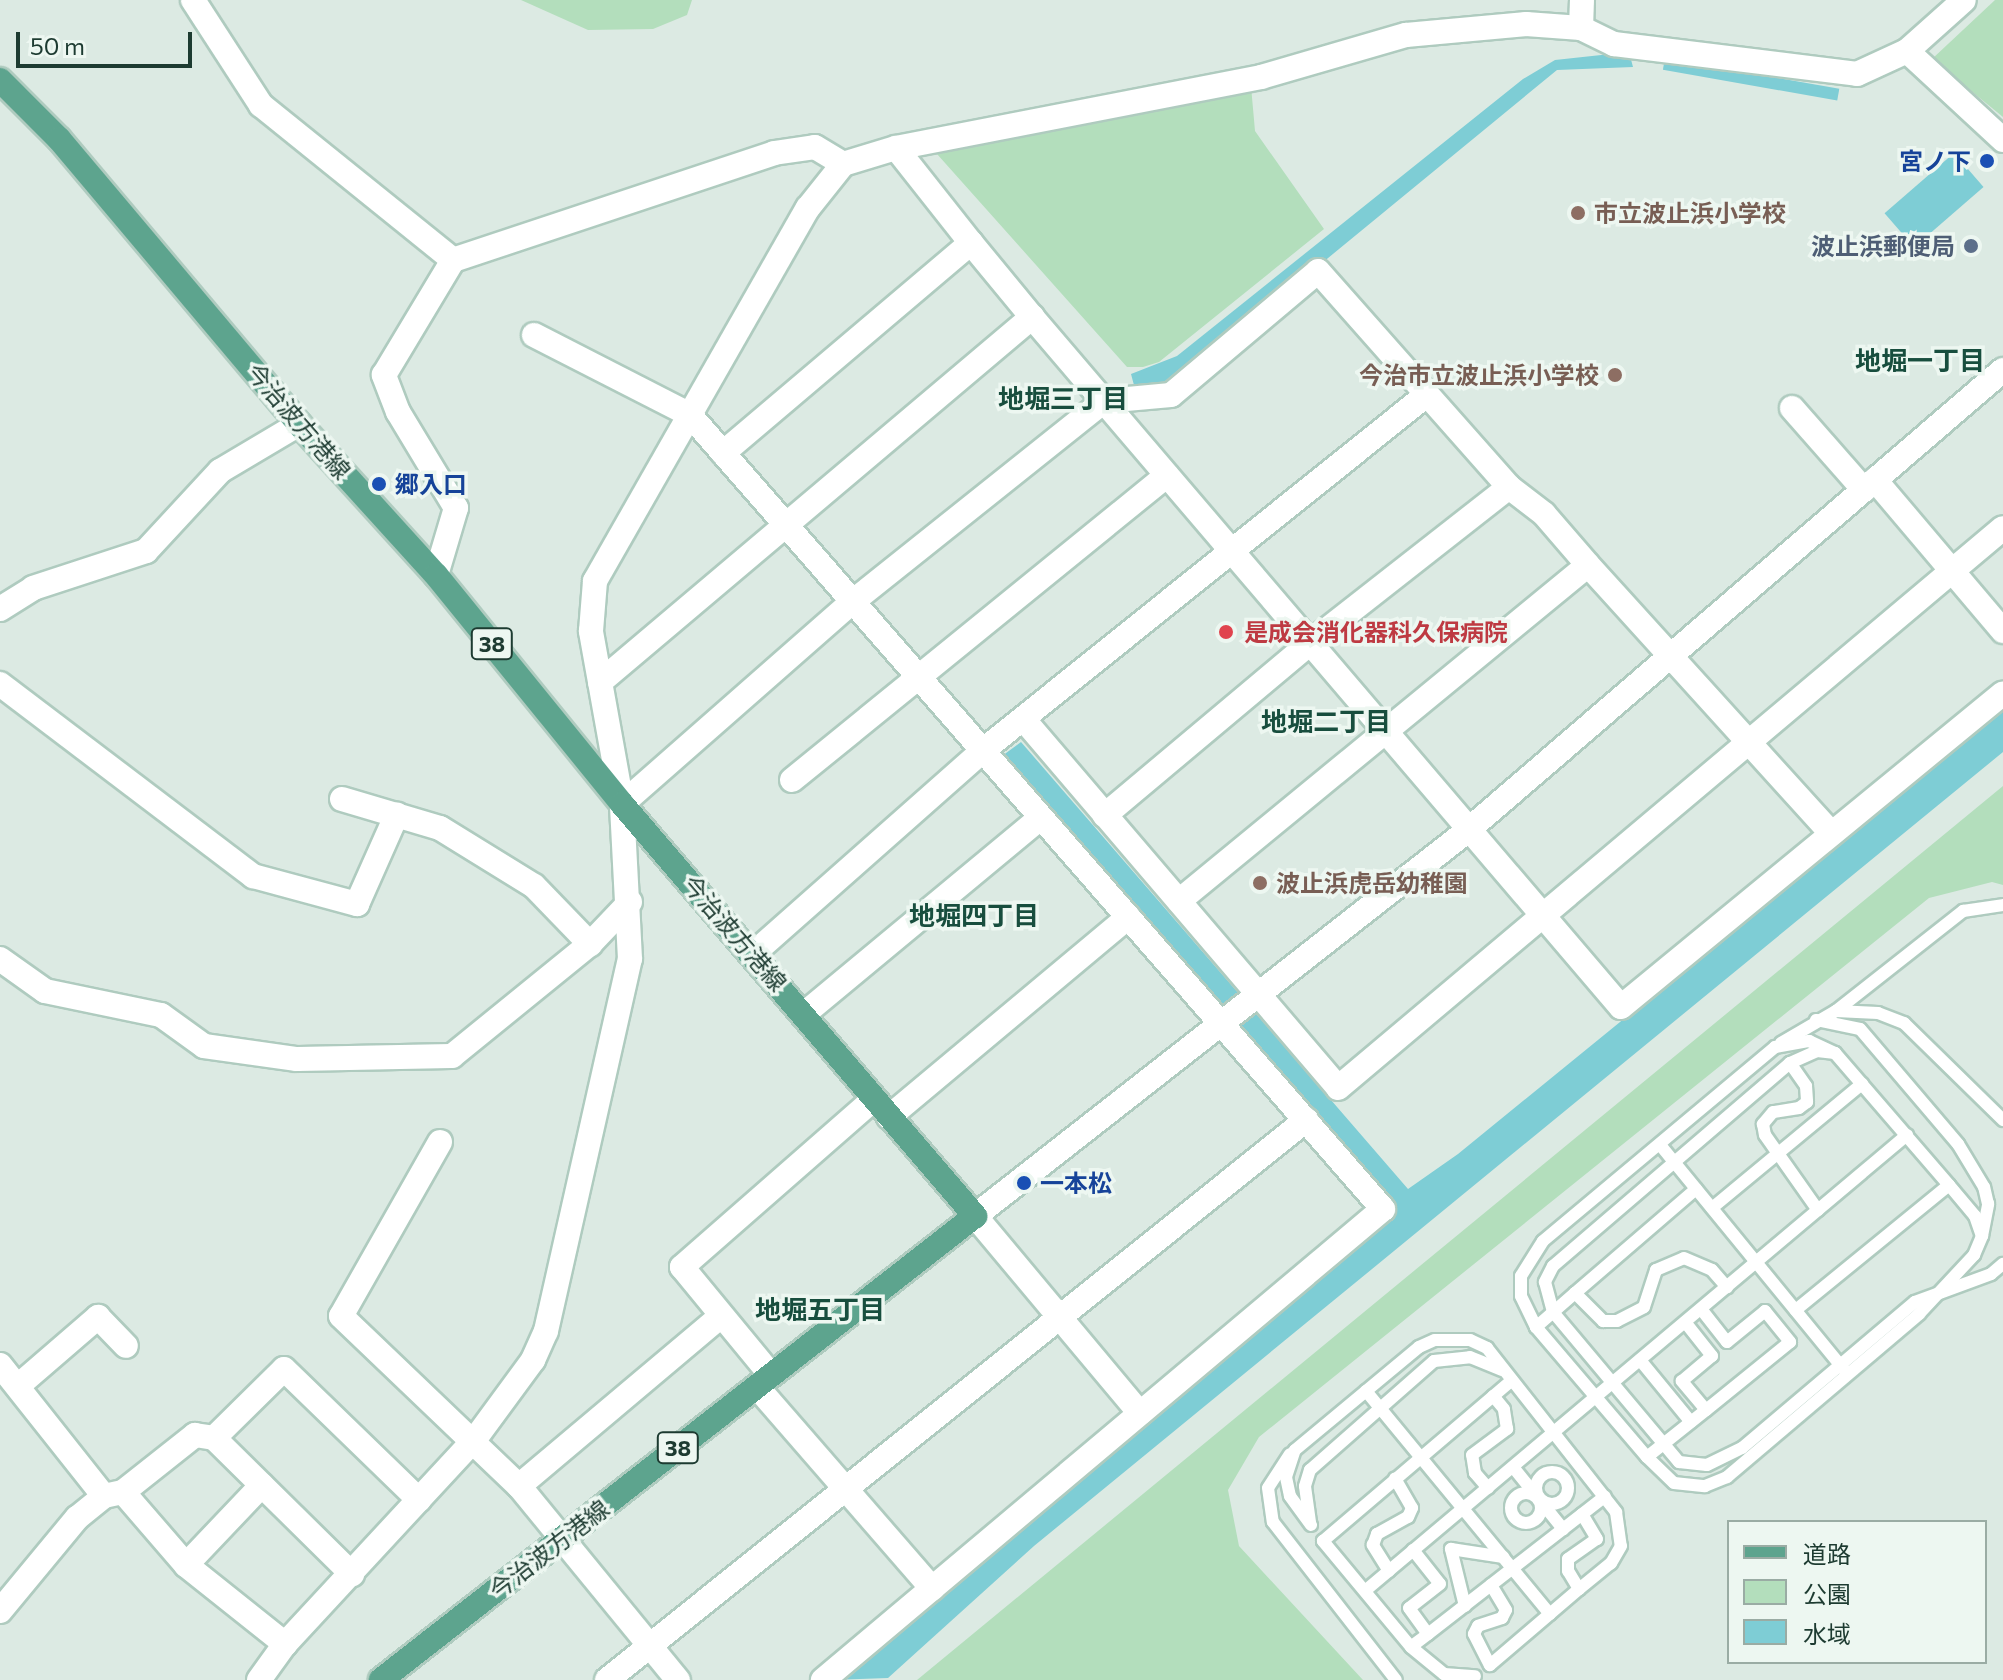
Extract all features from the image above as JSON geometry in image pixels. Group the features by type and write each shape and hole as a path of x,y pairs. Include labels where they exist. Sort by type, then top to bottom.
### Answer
{"main road":[{"name":"今治波方港線","path":"0,80 59,139 299,424 436,575 622,804 754,953 881,1108 975,1216 381,1680"}],"street":[{"path":"193,0 261,105 453,260"},
{"path":"1581,28 1582,0"},
{"path":"259,1680 285,1644 475,1439 533,1360 546,1331 630,959 630,902 622,804 591,631 595,581 808,208 843,164 896,148 1261,77 1406,35 1525,12 1581,28 1614,44 1840,75 1886,64 1907,51 1964,0"},
{"path":"1907,51 2003,140"},
{"path":"436,575 456,508 398,412 384,375 453,260 774,153 815,147 843,164"},
{"path":"896,148 1032,317 1235,553 1467,831 1621,1007 2003,693"},
{"path":"723,453 971,243"},
{"path":"622,804 851,603 1104,401 1171,395 1318,271 1425,396 1509,487 1544,514 1831,833"},
{"path":"600,682 786,528 1032,317"},
{"path":"534,335 690,415 914,677 1383,1209 823,1680"},
{"path":"1140,1413 975,1216 1467,831 1673,657 2003,370"},
{"path":"754,953 981,752 1025,721 1235,553 1425,396"},
{"path":"1792,408 1953,570 2003,631"},
{"path":"0,609 33,588 146,551 220,471 299,424"},
{"path":"792,780 914,677 1167,475"},
{"path":"1105,815 1310,643 1509,487"},
{"path":"1025,721 1338,1088 1751,744 2003,528"},
{"path":"1179,901 1588,565"},
{"path":"0,684 253,876 357,904 397,814"},
{"path":"342,799 440,828 534,886 590,944"},
{"path":"804,1014 1040,818"},
{"path":"0,959 45,991 161,1015 204,1046 297,1059 452,1056 590,944 630,902"},
{"path":"932,1588 848,1489 764,1381 682,1267 1128,917"},
{"path":"607,1680 1306,1120"},
{"path":"440,1142 341,1316 475,1439 519,1486 560,1540 678,1680"},
{"path":"18,1386 98,1317 126,1346"},
{"path":"519,1486 720,1317"},
{"path":"0,1365 114,1494 186,1565 285,1644"},
{"path":"214,1438 284,1369 419,1500"},
{"path":"0,1611 49,1546 195,1435 214,1438 352,1574"},
{"path":"186,1565 262,1485"}],"lane":[{"path":"1816,1020 1860,1029 1958,1144 1984,1187 1988,1204 1982,1236 1974,1255 1941,1289 1727,1477 1705,1486 1674,1483 1647,1457 1536,1327 1521,1296 1521,1276 1530,1257 1543,1241 1661,1146 1775,1047 1816,1020 1836,1011 1963,911 2003,905"},
{"path":"1836,1011 1857,1009 1904,1023 2003,1120"},
{"path":"1775,1047 1809,1041 1835,1053 1975,1216 1982,1236"},
{"path":"1835,1053 1817,1051 1790,1063 1553,1266 1545,1282 1553,1312 1663,1445 1679,1462 1692,1466 1728,1458 1846,1371"},
{"path":"1790,1063 1809,1094 1799,1108 1781,1109 1765,1118 1765,1135 1818,1210"},
{"path":"1712,1208 1862,1084"},
{"path":"1366,1590 1907,1135"},
{"path":"1661,1146 1846,1371"},
{"path":"1796,1310 1949,1185"},
{"path":"1536,1327 1696,1189"},
{"path":"1575,1293 1603,1321 1617,1321 1644,1307 1656,1270 1684,1258 1712,1270 1727,1287"},
{"path":"1941,1289 1966,1285 2003,1264"},
{"path":"1701,1309 1727,1342 1765,1311 1790,1342"},
{"path":"1685,1322 1712,1356 1682,1381 1706,1410"},
{"path":"1647,1457 1810,1327"},
{"path":"1295,1450 1286,1477 1290,1496 1411,1647 1444,1674 1472,1678 1611,1563 1621,1546 1616,1512 1487,1348 1470,1340 1435,1340 1366,1391 1295,1450 1268,1488 1273,1522 1396,1680"},
{"path":"1311,1525 1305,1486 1310,1470 1379,1406 1434,1361 1453,1355 1508,1376"},
{"path":"1640,1360 1691,1422"},
{"path":"1323,1541 1493,1396 1508,1376"},
{"path":"1366,1391 1550,1614"},
{"path":"1488,1488 1475,1473 1472,1455 1507,1429 1504,1409 1493,1396"},
{"path":"1513,1467 1563,1529"},
{"path":"1389,1571 1373,1545 1377,1534 1408,1517 1412,1508 1395,1479"},
{"path":"1411,1647 1491,1585 1508,1563 1563,1529 1605,1496"},
{"path":"1579,1589 1568,1571 1568,1559 1597,1539 1582,1514"},
{"path":"1465,1606 1451,1549 1508,1563"},
{"path":"1413,1550 1440,1584 1409,1608 1428,1634"},
{"path":"1490,1665 1474,1634 1478,1626 1502,1618 1506,1610 1491,1585"}],"green space":[{"path":"521,0 692,0 687,15 653,29 588,30"},
{"path":"1995,0 2003,0 2003,117 1932,59"},
{"path":"1251,86 1255,131 1324,229 1159,362 1143,367 1127,367 937,154 938,147"},
{"path":"2003,786 2003,885 1992,882 1929,898 1259,1437 1228,1490 1239,1546 1363,1680 917,1680"}],"water":[{"path":"1629,52 1633,67 1557,70 1199,364 1165,389 1135,389 1131,374 1177,356 1523,79 1555,60"},
{"path":"1665,58 1839,89 1837,101 1663,70"},
{"path":"1954,153 1984,187 1914,247 1885,213"},
{"path":"2003,710 2003,752 1034,1546 888,1678 831,1680 1390,1206 1002,756 1021,742 1408,1189 1458,1154"}],"place":[{"name":"宮ノ下","path":"1987,161"},
{"name":"市立波止浜小学校","path":"1578,213"},
{"name":"波止浜郵便局","path":"1971,246"},
{"name":"今治市立波止浜小学校","path":"1615,375"},
{"name":"郷入口","path":"379,484"},
{"name":"是成会消化器科久保病院","path":"1226,632"},
{"name":"波止浜虎岳幼稚園","path":"1260,883"},
{"name":"一本松","path":"1024,1183"}],"district":[{"name":"地堀一丁目","path":"1920,360"},
{"name":"地堀三丁目","path":"1063,398"},
{"name":"地堀二丁目","path":"1326,721"},
{"name":"地堀四丁目","path":"974,915"},
{"name":"地堀五丁目","path":"820,1309"}]}
